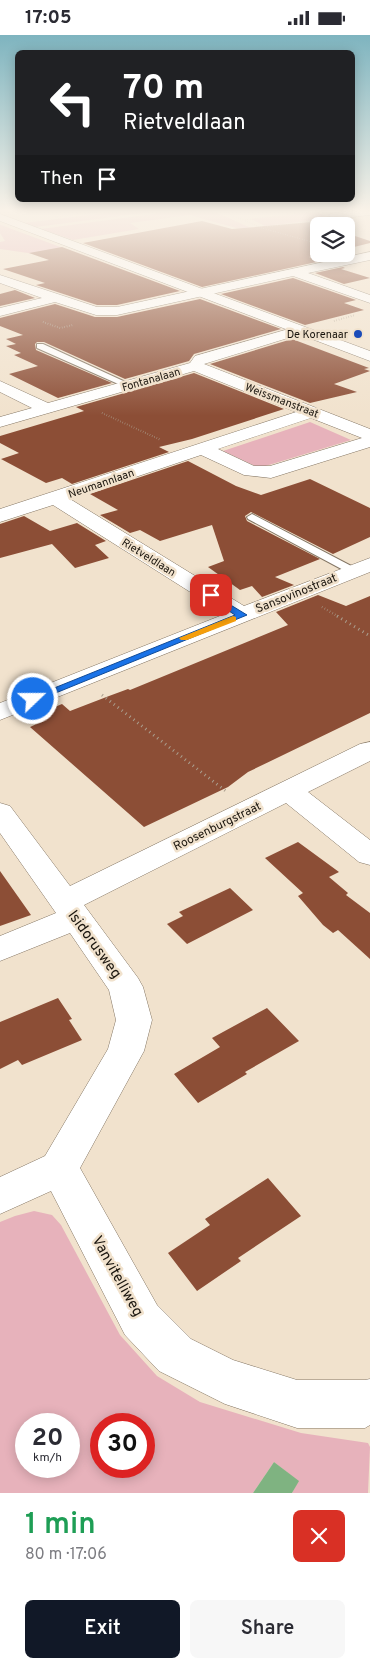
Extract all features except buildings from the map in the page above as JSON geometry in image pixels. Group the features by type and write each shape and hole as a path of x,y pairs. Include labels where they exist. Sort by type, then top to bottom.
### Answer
{"street":[{"path":"0,279 96,311 106,312 260,279"},
{"path":"166,279 370,356"},
{"path":"314,279 369,298"},
{"path":"0,312 56,298"},
{"name":"Fontanalaan","path":"0,422 194,366 200,359 299,330"},
{"name":"Weissmanstraat","path":"194,366 370,435"},
{"path":"0,386 48,409"},
{"name":"Neumannlaan","path":"0,516 312,412"},
{"path":"196,451 251,471 271,472 370,441"},
{"name":"Rietveldlaan","path":"55,498 242,615"},
{"name":"Sansovinostraat","path":"0,712 361,567"},
{"name":"Roosenburgstraat","path":"0,949 250,809 370,749"},
{"path":"288,790 370,855"},
{"name":"Isidorusweg","path":"0,812 126,987 134,1020 126,1051 59,1168"},
{"path":"0,1196 59,1168"},
{"name":"Vanvitelliweg","path":"59,1168 141,1320 176,1355 225,1381 297,1404 365,1404 370,1402"}],"lane":[{"path":"40,346 128,385"},
{"path":"252,517 361,567"}],"path":[{"path":"74,401 196,451"},
{"path":"298,593 370,636"},
{"path":"82,679 250,809"}],"shaded area":[{"path":"310,422 351,440 259,468 223,451"},
{"path":"34,1211 52,1215 61,1225 120,1335 157,1376 200,1402 301,1433 368,1443 370,1447 368,1493 292,1493 298,1481 274,1462 253,1493 0,1493 0,1222"},
{"path":"274,1462 299,1481 292,1493 253,1493"}],"slow traffic":[{"path":"184,638 233,619"}],"place":[{"name":"De Korenaar","path":"358,334"}],"route":[{"path":"33,699 242,615 211,595"}]}
